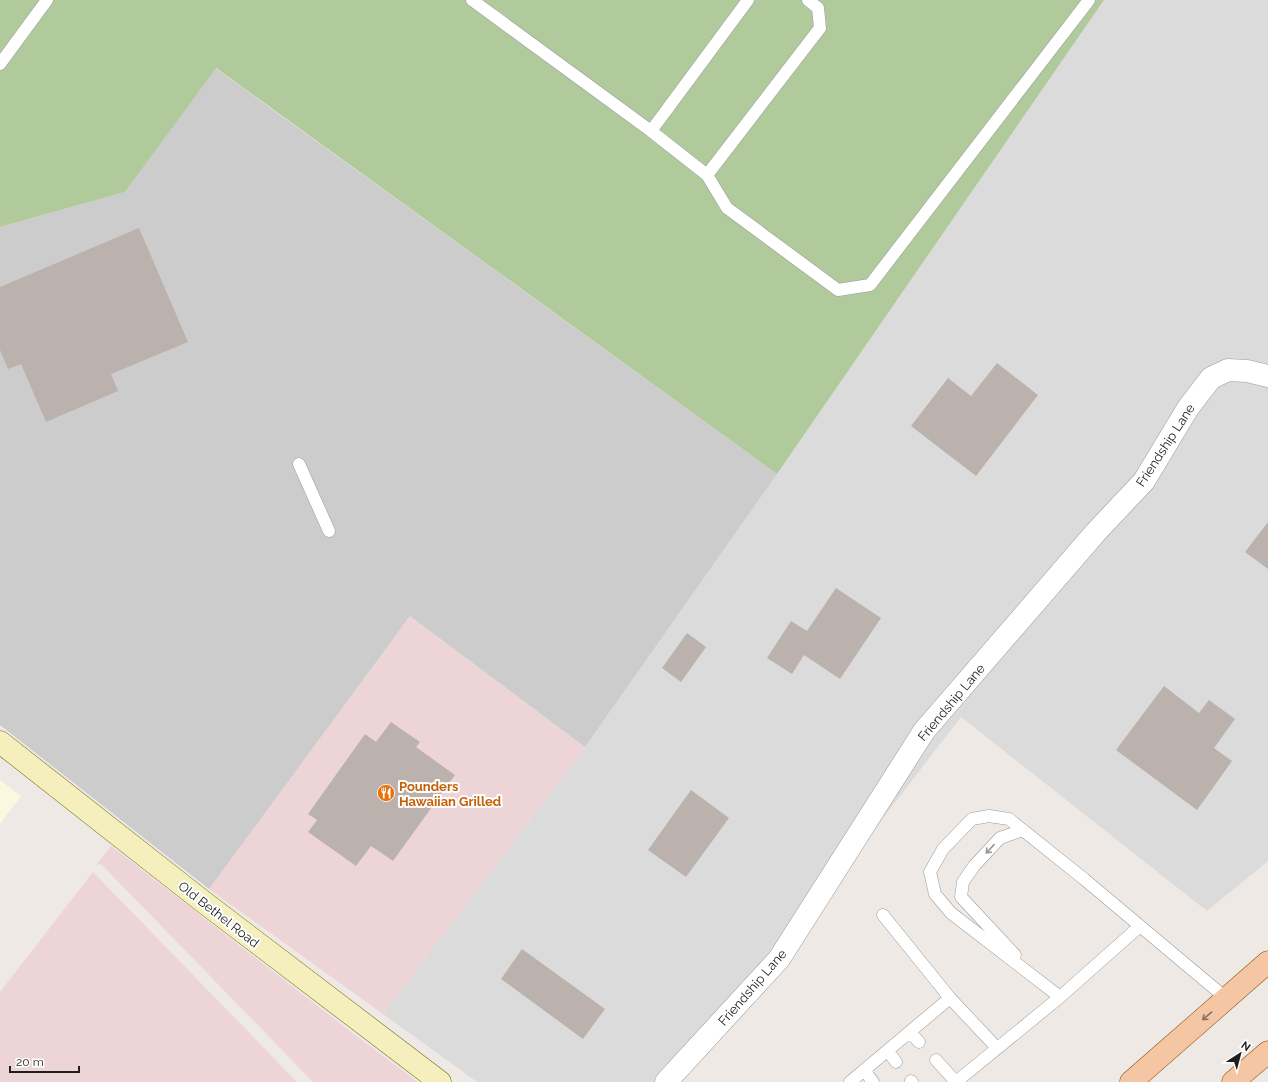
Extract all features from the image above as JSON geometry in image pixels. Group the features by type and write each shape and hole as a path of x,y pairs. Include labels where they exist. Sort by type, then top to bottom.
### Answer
{"main road":[{"path":"1131,1082 1268,962"},
{"path":"1233,1082 1268,1052"}],"street":[{"name":"Friendship Lane","path":"666,1082 779,959 924,731 1096,532 1144,482 1188,408 1211,378 1228,370 1247,371 1268,376"},
{"name":"Old Bethel Road","path":"0,742 201,900 440,1082"}],"lane":[{"path":"0,64 48,0"},
{"path":"472,0 651,131 707,176 727,208 838,290 870,285 1089,0"},
{"path":"651,131 748,0"},
{"path":"707,176 820,28 818,8 808,0"},
{"path":"299,464 329,531"},
{"path":"1060,997 951,913 935,894 930,872 944,849 972,819 989,816 1009,819 1140,926 1226,999"},
{"path":"1023,830 1000,838 974,866 963,882 961,897 1035,978"},
{"path":"883,915 950,998 997,1048"},
{"path":"936,1060 956,1082 1060,997 1140,926"},
{"path":"850,1082 950,998"},
{"path":"910,1032 920,1042"},
{"path":"888,1050 896,1062"},
{"path":"864,1070 873,1082"}],"shaded area":[{"path":"1104,0 1268,0 1268,861 1207,911 961,717 679,1082 477,1082 383,1014 585,747 777,474"},
{"path":"215,68 777,474 585,747 410,616 209,889 0,725 0,227 125,192"},
{"path":"410,616 585,747 383,1014 209,889"},
{"path":"0,780 21,796 0,824"},
{"path":"111,846 418,1082 313,1082 101,864 96,865"},
{"path":"93,872 297,1082 0,1082 0,992"}],"green space":[{"path":"0,0 1104,0 777,474 216,68 125,192 0,227"}],"building":[{"path":"139,228 188,342 111,374 118,391 46,422 21,364 8,369 0,350 0,287"},
{"path":"997,363 1038,395 976,476 911,426 948,378 971,396"},
{"path":"1268,522 1268,569 1245,552"},
{"path":"836,588 881,618 840,679 804,655 792,674 767,658 791,621 807,631"},
{"path":"687,633 706,647 681,682 662,668"},
{"path":"1164,686 1199,713 1209,700 1235,719 1214,748 1232,761 1197,810 1116,750"},
{"path":"391,722 420,742 416,747 455,775 393,861 371,846 356,866 308,832 317,820 308,814 365,734 376,742"},
{"path":"691,790 729,818 686,877 648,850"},
{"path":"522,949 605,1009 583,1039 501,979"}],"place":[{"name":"Pounders Hawaiian Grilled","path":"386,793"}]}
